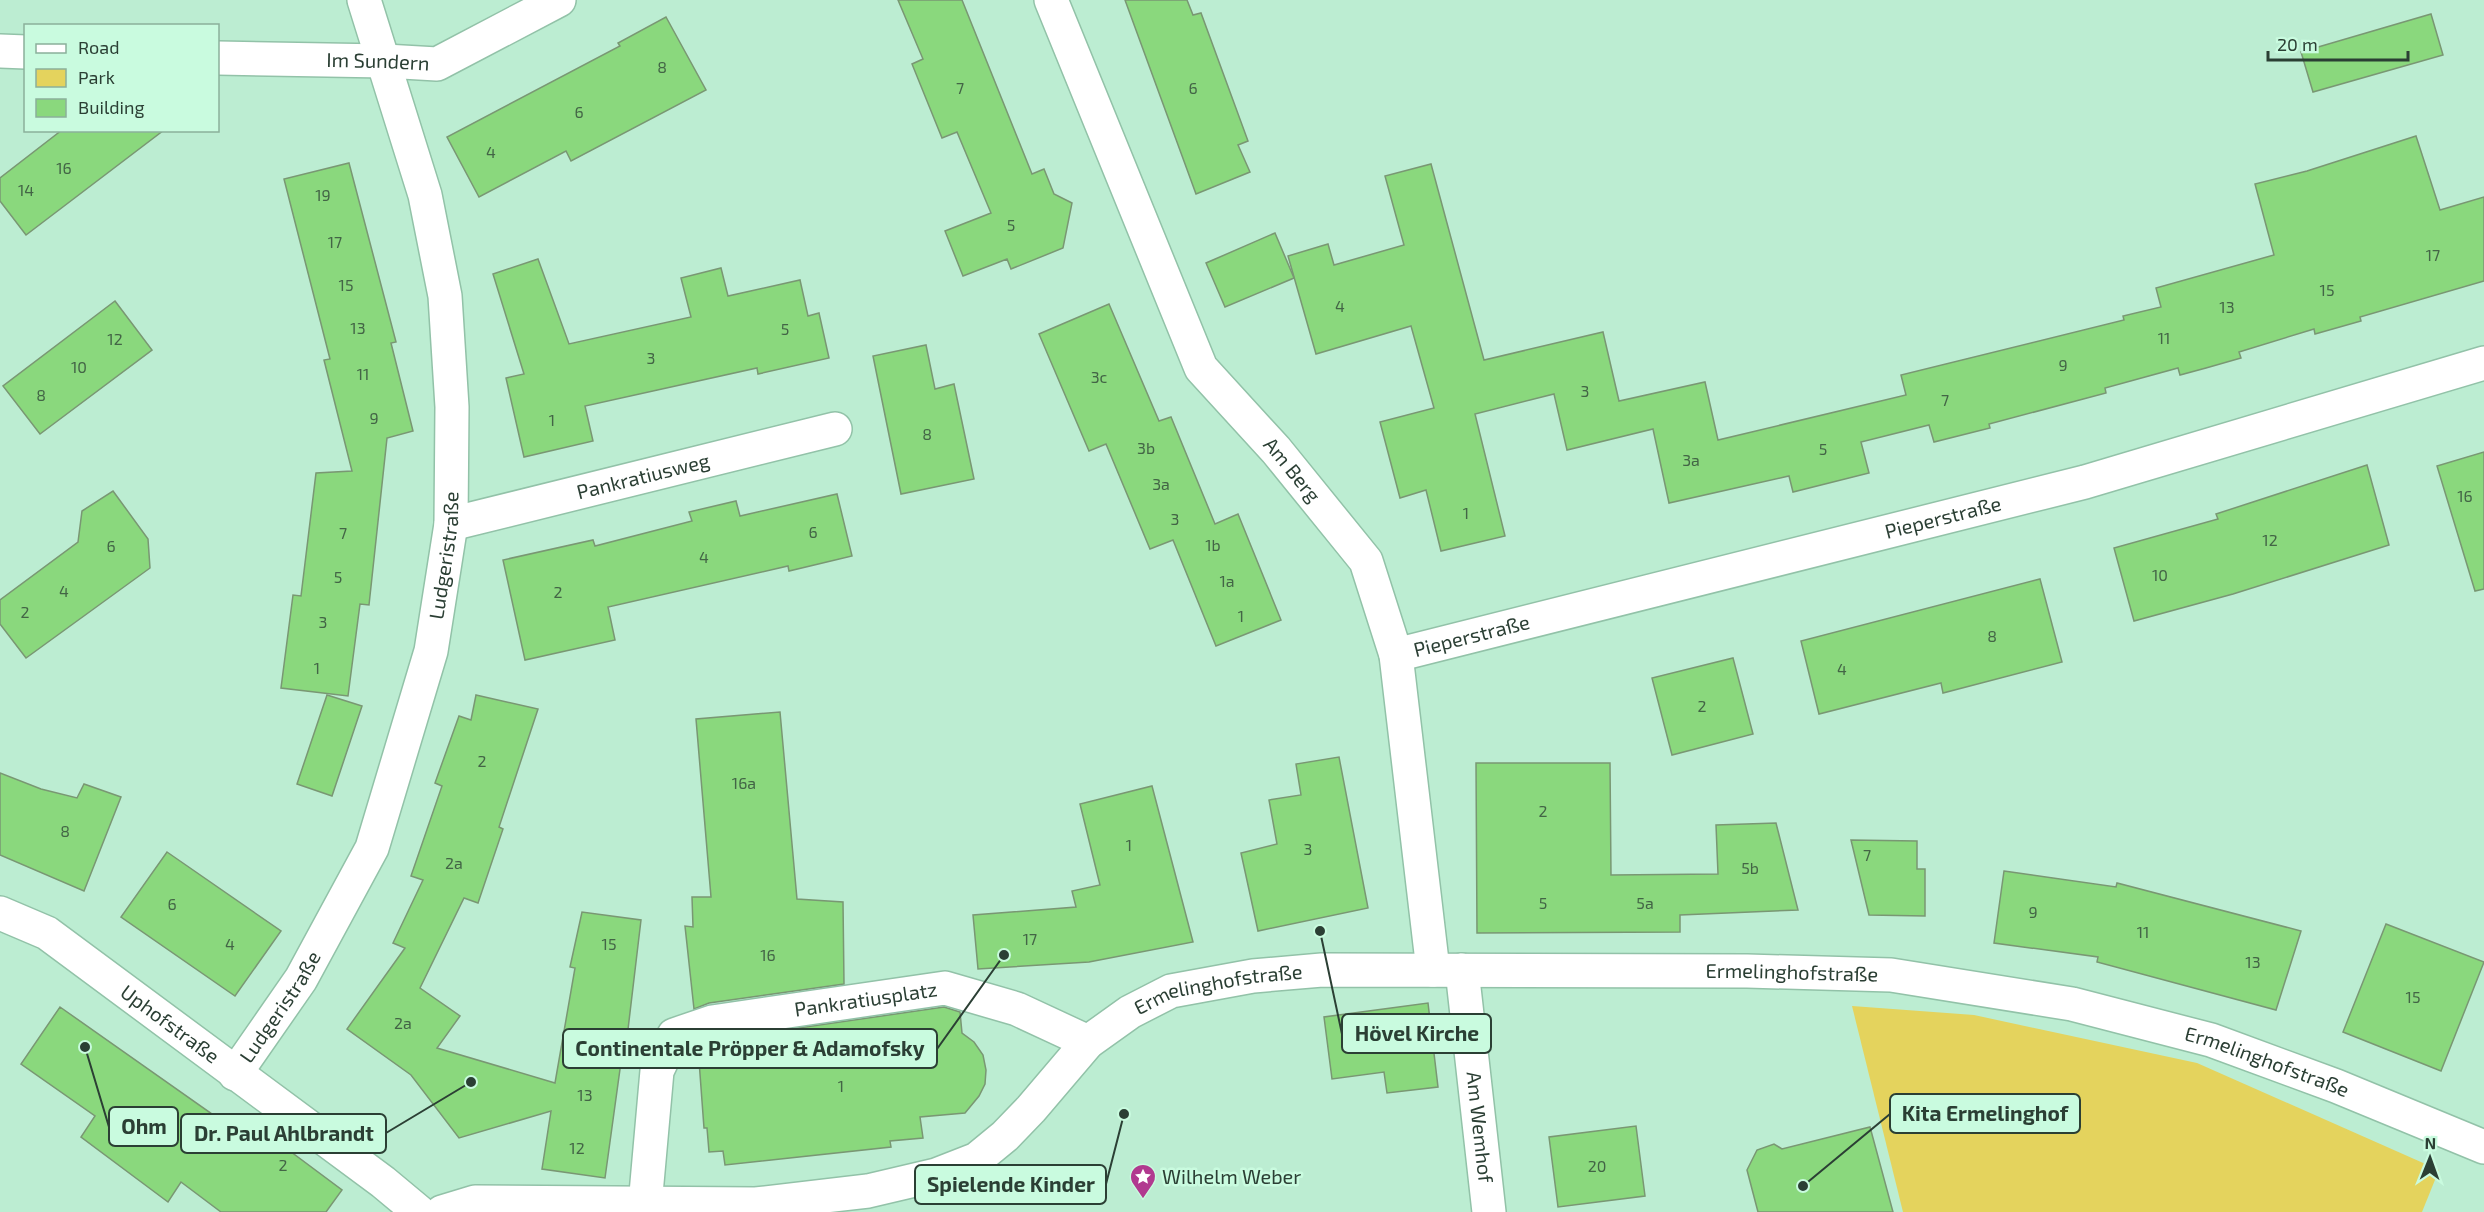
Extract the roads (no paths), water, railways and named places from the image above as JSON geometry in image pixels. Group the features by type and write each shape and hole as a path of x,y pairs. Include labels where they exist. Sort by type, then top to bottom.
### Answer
{"street":[{"name":"Ludgeristraße","path":"235,1074 301,979 372,848 431,651 451,524 452,407 445,296 425,195 385,61 364,0"},
{"name":"Im Sundern","path":"219,58 437,64 559,0"},
{"name":"Am Berg","path":"1051,0 1201,368 1276,450 1366,561 1396,655 1448,970"},
{"path":"0,51 24,52"},
{"name":"Pieperstraße","path":"1396,655 2085,482 2484,363"},
{"name":"Pankratiusweg","path":"451,524 835,429"},
{"name":"Uphofstraße","path":"0,913 48,933 383,1182 419,1212"},
{"name":"Ermelinghofstraße","path":"1088,1042 1130,1012 1172,991 1253,976 1322,970 1747,971 1891,975 2072,1004 2211,1040 2336,1086 2484,1147"},
{"name":"Am Wemhof","path":"1448,970 1489,1212"},
{"name":"Pankratiusplatz","path":"645,1205 657,1071 674,1035 712,1022 945,988 1017,1009 1088,1042"},
{"path":"442,1212 475,1202 756,1204 868,1191 936,1175 977,1159 1005,1136 1088,1042"}],"place":[{"name":"Hövel Kirche","path":"1320,931"},
{"name":"Continentale Pröpper & Adamofsky","path":"1004,955"},
{"name":"Ohm","path":"85,1047"},
{"name":"Dr. Paul Ahlbrandt","path":"471,1082"},
{"name":"Spielende Kinder","path":"1124,1114"},
{"name":"Kita Ermelinghof","path":"1803,1186"},
{"name":"Wilhelm Weber","path":"1143,1200"}]}
